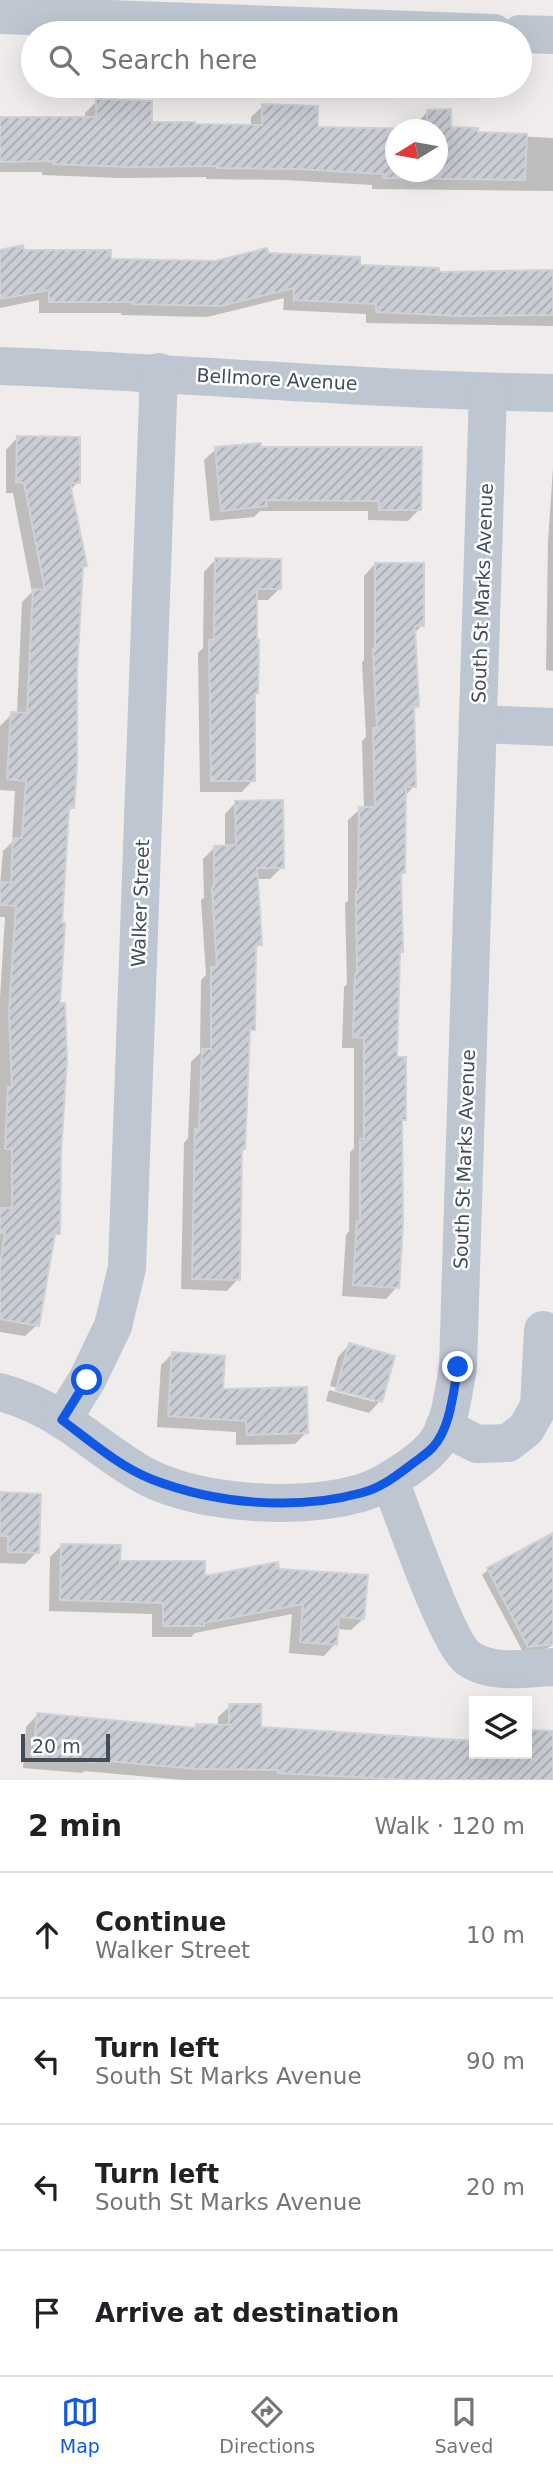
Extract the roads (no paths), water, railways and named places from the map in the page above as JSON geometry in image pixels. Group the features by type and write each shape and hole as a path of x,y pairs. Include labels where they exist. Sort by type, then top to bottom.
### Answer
{"street":[{"path":"0,15 165,21"},
{"path":"532,35 553,36"},
{"name":"Bellmore Avenue","path":"0,366 159,372 488,392 553,393"},
{"name":"Walker Street","path":"62,1420 87,1380 113,1326 127,1268 159,372"},
{"name":"South St Marks Avenue","path":"0,1392 20,1398 62,1420 148,1478 190,1493 252,1502 315,1502 363,1493 390,1481 433,1447 444,1427 452,1402 458,1367 488,392"},
{"path":"479,724 553,727"},
{"path":"444,1427 477,1444 508,1443 526,1429 539,1406 543,1330"},
{"path":"390,1481 450,1631 467,1658 492,1668 553,1667"}]}
